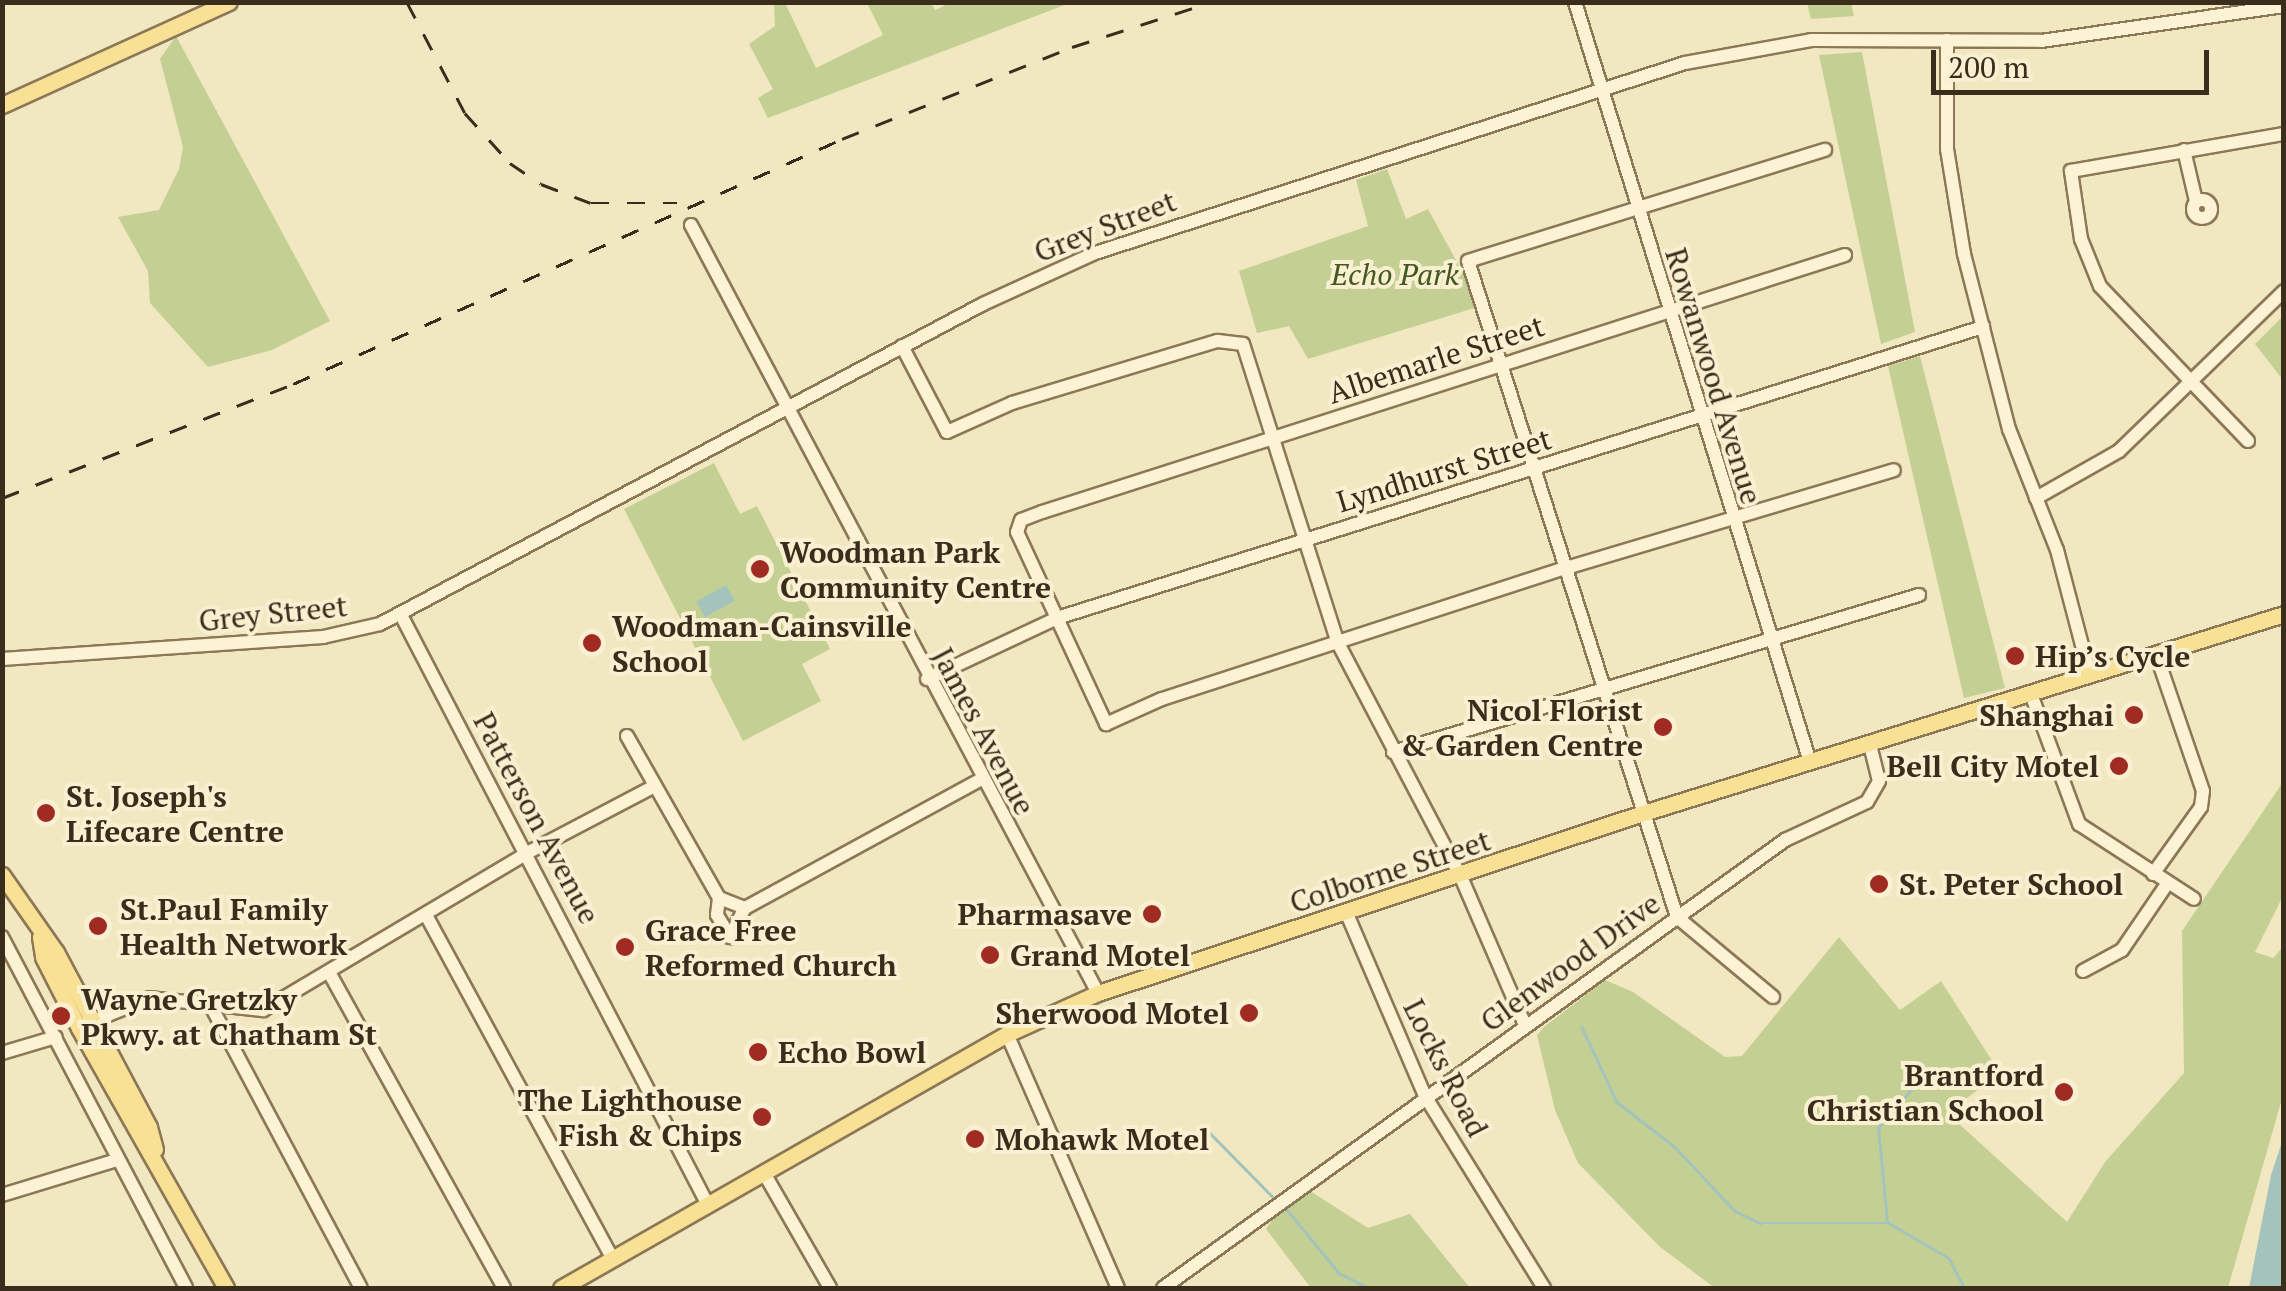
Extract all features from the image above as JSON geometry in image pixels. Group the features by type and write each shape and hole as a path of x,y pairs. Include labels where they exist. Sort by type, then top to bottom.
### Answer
{"main road":[{"path":"2,105 229,2"},
{"name":"Colborne Street","path":"560,1288 1007,1034 1098,993 1462,878 1640,814 2284,614"},
{"path":"2,875 40,936 43,957 86,1024 226,1288"}],"street":[{"name":"Rowanwood Avenue","path":"1574,2 1604,88 1635,208 1810,762"},
{"name":"Grey Street","path":"2,658 324,637 401,616 786,407 1029,281 1134,238 1604,88 1777,44 1873,35 2041,41 2284,6"},
{"path":"1947,40 1951,186 2009,430 2064,571 2090,676"},
{"path":"2248,442 2189,386 2093,274 2072,171 2284,134"},
{"path":"1774,998 1676,917 1599,688 1566,568 1468,261 1825,150"},
{"path":"2184,150 2196,201"},
{"name":"James Avenue","path":"691,224 928,679 1098,993"},
{"name":"Albemarle Street","path":"1056,618 1016,526 1042,512 1845,255"},
{"path":"2036,498 2098,468 2284,292"},
{"name":"Lyndhurst Street","path":"928,679 1056,618 1983,327"},
{"path":"902,346 947,432 1012,403 1218,341 1239,341 1245,348 1338,642 1462,878 1525,1025"},
{"path":"1056,618 1106,724 1162,699 1566,568 1894,470"},
{"path":"1393,752 1919,595"},
{"name":"Patterson Avenue","path":"401,616 529,852 708,1205"},
{"path":"2154,874 2200,807 2204,792 2156,654"},
{"path":"2031,694 2078,824 2194,899"},
{"path":"627,736 719,898 717,915 730,936 745,908 982,780"},
{"name":"Glenwood Drive","path":"1163,1288 1784,840 1868,802 1879,781 1870,745"},
{"path":"86,1024 150,998 263,1010 330,974 529,852 653,787"},
{"path":"2083,971 2122,950 2166,884"},
{"path":"719,898 745,908"},
{"name":"Locks Road","path":"1347,914 1425,1096 1544,1288"},
{"path":"426,915 612,1258"},
{"path":"2,937 183,1288"},
{"path":"330,974 504,1288"},
{"path":"211,1006 361,1288"},
{"path":"1007,1034 1118,1288"},
{"path":"2,1053 56,1037"},
{"path":"2,1196 117,1160"},
{"path":"764,1173 830,1288"}],"green space":[{"path":"774,3 785,3 816,68 883,35 867,3 931,3 935,10 950,3 1070,3 768,118 758,98 773,89 749,44 775,26"},
{"path":"1807,3 1851,3 1854,16 1811,19"},
{"path":"176,36 330,321 272,350 208,367 150,303 148,271 118,217 159,210 179,169 183,147 160,59"},
{"path":"1862,52 1915,332 1881,344 1819,55"},
{"name":"Echo Park","path":"1387,169 1406,219 1428,209 1481,306 1308,359 1289,326 1257,333 1239,271 1368,226 1356,180"},
{"path":"2283,316 2283,380 2255,344"},
{"path":"1920,356 2005,688 1964,698 1888,366"},
{"path":"714,463 740,514 757,506 830,649 802,664 821,701 743,741 624,509"},
{"path":"2283,782 2283,896 2255,952 2273,958 2283,947 2283,1095 2228,1288 1715,1288 1660,1247 1578,1163 1555,1110 1537,1035 1544,1027 1605,980 1633,992 1725,1057 1742,1056 1839,937 1900,1010 1941,981 2000,1073 1947,1113 2067,1222 2105,1162 2184,1073 2182,931"},
{"path":"1307,1189 1368,1228 1410,1214 1470,1288 1311,1288 1266,1229 1282,1205"}],"water":[{"path":"726,585 735,601 705,617 696,601"},
{"path":"2283,1139 2283,1288 2249,1288 2271,1175"}],"waterway":[{"path":"1582,1027 1617,1102 1675,1147 1735,1211 1760,1223 1889,1223 1949,1258 1964,1288"},
{"path":"1887,1221 1878,1128 1917,1083"},
{"path":"1206,1129 1277,1201"},
{"path":"1284,1206 1339,1273 1368,1288"}],"railway":[{"path":"407,2 465,113 510,163 541,184 591,203 677,203"},
{"path":"2,498 293,384 842,139 1072,47 1211,2"}],"place":[{"name":"Woodman Park Community Centre","path":"760,569"},
{"name":"Woodman-Cainsville School","path":"592,643"},
{"name":"Hip’s Cycle","path":"2015,656"},
{"name":"Shanghai","path":"2134,715"},
{"name":"Nicol Florist & Garden Centre","path":"1663,727"},
{"name":"Bell City Motel","path":"2119,766"},
{"name":"St. Joseph's Lifecare Centre","path":"46,813"},
{"name":"St. Peter School","path":"1879,884"},
{"name":"Pharmasave","path":"1152,914"},
{"name":"St.Paul Family Health Network","path":"98,926"},
{"name":"Grace Free Reformed Church","path":"625,947"},
{"name":"Grand Motel","path":"990,955"},
{"name":"Sherwood Motel","path":"1249,1013"},
{"name":"Wayne Gretzky Pkwy. at Chatham St","path":"61,1016"},
{"name":"Echo Bowl","path":"758,1052"},
{"name":"Brantford Christian School","path":"2064,1092"},
{"name":"The Lighthouse Fish & Chips","path":"762,1117"},
{"name":"Mohawk Motel","path":"975,1139"}]}
